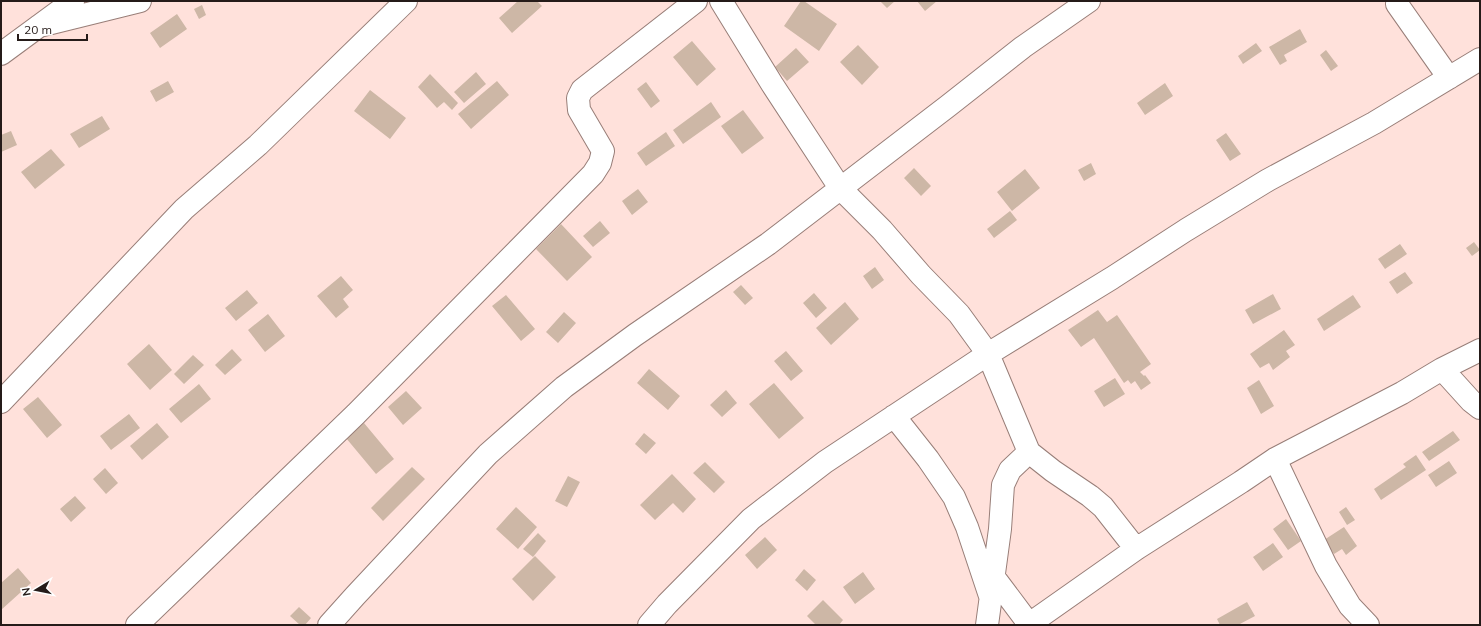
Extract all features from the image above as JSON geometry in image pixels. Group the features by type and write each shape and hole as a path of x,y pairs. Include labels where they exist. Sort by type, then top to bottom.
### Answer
{"street":[{"path":"1,54 73,1"},
{"path":"39,26 140,1"},
{"path":"1,402 184,209 258,145 406,1"},
{"path":"138,625 356,414 593,174 600,163 603,152 579,110 578,98 582,90 696,1"},
{"path":"721,1 772,84 840,188 882,230 959,314 988,354 1029,452 1053,471 1090,496 1136,548"},
{"path":"329,625 488,454 564,387 635,335 768,244 1023,47 1089,1"},
{"path":"1397,4 1448,78"},
{"path":"649,625 667,604 751,519 825,462 988,354 1268,180 1374,123 1480,58"},
{"path":"894,416 928,459 954,497 992,586 1028,624 1136,548 1275,459 1402,393 1442,369 1480,350"},
{"path":"1442,369 1471,401 1480,408"},
{"path":"987,625 1000,529 1003,485 1010,470 1029,452"},
{"path":"1275,459 1326,566 1350,606 1368,625"}],"building":[{"path":"518,1 537,1 542,6 512,33 499,18"},
{"path":"801,1 804,1 837,24 819,51 784,26"},
{"path":"880,1 895,1 887,8"},
{"path":"917,1 937,1 925,11"},
{"path":"202,5 206,15 199,19 194,9"},
{"path":"177,14 187,29 160,48 150,33"},
{"path":"1300,29 1307,42 1284,55 1287,61 1280,65 1269,47"},
{"path":"692,41 716,69 697,86 673,57"},
{"path":"1256,43 1262,51 1243,64 1238,56"},
{"path":"858,45 879,67 862,85 840,62"},
{"path":"796,48 809,62 787,81 775,67"},
{"path":"1326,50 1338,66 1331,71 1320,55"},
{"path":"476,72 486,84 464,103 454,92"},
{"path":"430,74 458,103 452,110 444,102 437,108 418,87"},
{"path":"168,81 174,92 156,102 150,91"},
{"path":"497,81 509,95 471,129 458,114"},
{"path":"646,82 660,101 651,108 637,89"},
{"path":"1165,83 1173,96 1145,115 1137,103"},
{"path":"370,90 406,118 390,139 354,111"},
{"path":"711,102 721,117 683,144 673,130"},
{"path":"743,110 764,138 742,154 721,126"},
{"path":"102,116 110,129 79,148 70,134"},
{"path":"11,131 17,145 1,152 1,135"},
{"path":"666,132 675,146 646,166 637,153"},
{"path":"1226,133 1241,154 1230,161 1216,140"},
{"path":"51,149 65,165 35,189 21,172"},
{"path":"1091,163 1096,174 1084,181 1078,170"},
{"path":"914,168 931,186 921,196 904,178"},
{"path":"1025,169 1040,188 1012,211 997,192"},
{"path":"638,189 648,202 632,215 622,201"},
{"path":"1010,211 1017,220 994,238 987,229"},
{"path":"600,221 610,233 593,247 583,236"},
{"path":"561,224 592,257 567,281 536,249"},
{"path":"1474,242 1480,250 1472,256 1466,248"},
{"path":"1400,244 1407,254 1385,269 1378,259"},
{"path":"875,267 884,280 872,289 863,276"},
{"path":"1405,272 1413,283 1397,294 1389,282"},
{"path":"341,276 353,290 343,299 349,307 336,318 317,296"},
{"path":"741,285 753,298 745,305 733,292"},
{"path":"247,290 258,303 236,321 225,308"},
{"path":"814,293 827,308 816,318 803,303"},
{"path":"1273,294 1281,309 1253,324 1245,310"},
{"path":"506,295 535,329 521,341 492,306"},
{"path":"1353,295 1361,307 1324,331 1317,319"},
{"path":"845,302 859,319 831,345 816,328"},
{"path":"1098,310 1107,322 1117,315 1151,364 1140,372 1144,376 1145,375 1151,383 1141,390 1135,381 1131,384 1128,380 1124,383 1094,338 1081,347 1068,330"},
{"path":"564,312 576,323 558,343 546,332"},
{"path":"268,314 285,336 265,352 248,330"},
{"path":"1284,330 1295,345 1286,351 1290,357 1273,370 1269,363 1260,368 1250,354"},
{"path":"149,344 172,370 150,390 127,364"},
{"path":"232,349 242,360 225,375 215,365"},
{"path":"786,351 803,371 791,381 774,361"},
{"path":"193,355 204,365 184,384 174,374"},
{"path":"649,369 680,396 668,410 637,383"},
{"path":"1115,378 1125,394 1104,407 1094,391"},
{"path":"1259,380 1274,406 1261,414 1247,388"},
{"path":"774,383 804,418 779,439 749,404"},
{"path":"199,384 211,399 181,423 169,409"},
{"path":"726,390 737,403 722,417 710,405"},
{"path":"406,391 422,408 403,425 388,407"},
{"path":"38,397 62,425 47,438 23,409"},
{"path":"129,414 140,428 111,450 100,436"},
{"path":"157,423 169,437 142,460 130,446"},
{"path":"364,423 394,459 376,474 346,438"},
{"path":"1453,431 1460,440 1429,461 1422,452"},
{"path":"644,433 656,443 646,454 635,444"},
{"path":"1416,455 1426,470 1381,500 1374,489 1406,467 1403,464"},
{"path":"1449,461 1457,473 1436,487 1428,475"},
{"path":"705,462 725,482 714,493 693,473"},
{"path":"412,467 425,479 383,521 371,508"},
{"path":"105,468 118,483 106,494 93,479"},
{"path":"672,474 696,499 683,513 673,503 655,520 640,505"},
{"path":"568,476 580,482 567,507 555,501"},
{"path":"75,496 86,508 71,522 60,509"},
{"path":"516,507 537,527 518,549 496,529"},
{"path":"1346,507 1355,520 1347,525 1339,512"},
{"path":"1286,519 1301,541 1288,550 1273,529"},
{"path":"1344,527 1357,546 1346,555 1342,549 1334,554 1324,540"},
{"path":"538,533 546,541 533,557 523,549"},
{"path":"765,537 777,550 757,569 745,555"},
{"path":"1273,543 1283,557 1263,571 1253,557"},
{"path":"535,556 556,577 533,601 512,579"},
{"path":"18,568 31,583 1,610 1,583"},
{"path":"804,569 816,580 807,591 795,580"},
{"path":"863,572 875,589 855,604 843,587"},
{"path":"823,600 843,620 839,625 816,625 807,616"},
{"path":"1247,602 1255,616 1238,625 1220,625 1217,619"},
{"path":"299,607 311,618 305,625 300,625 290,616"}]}
